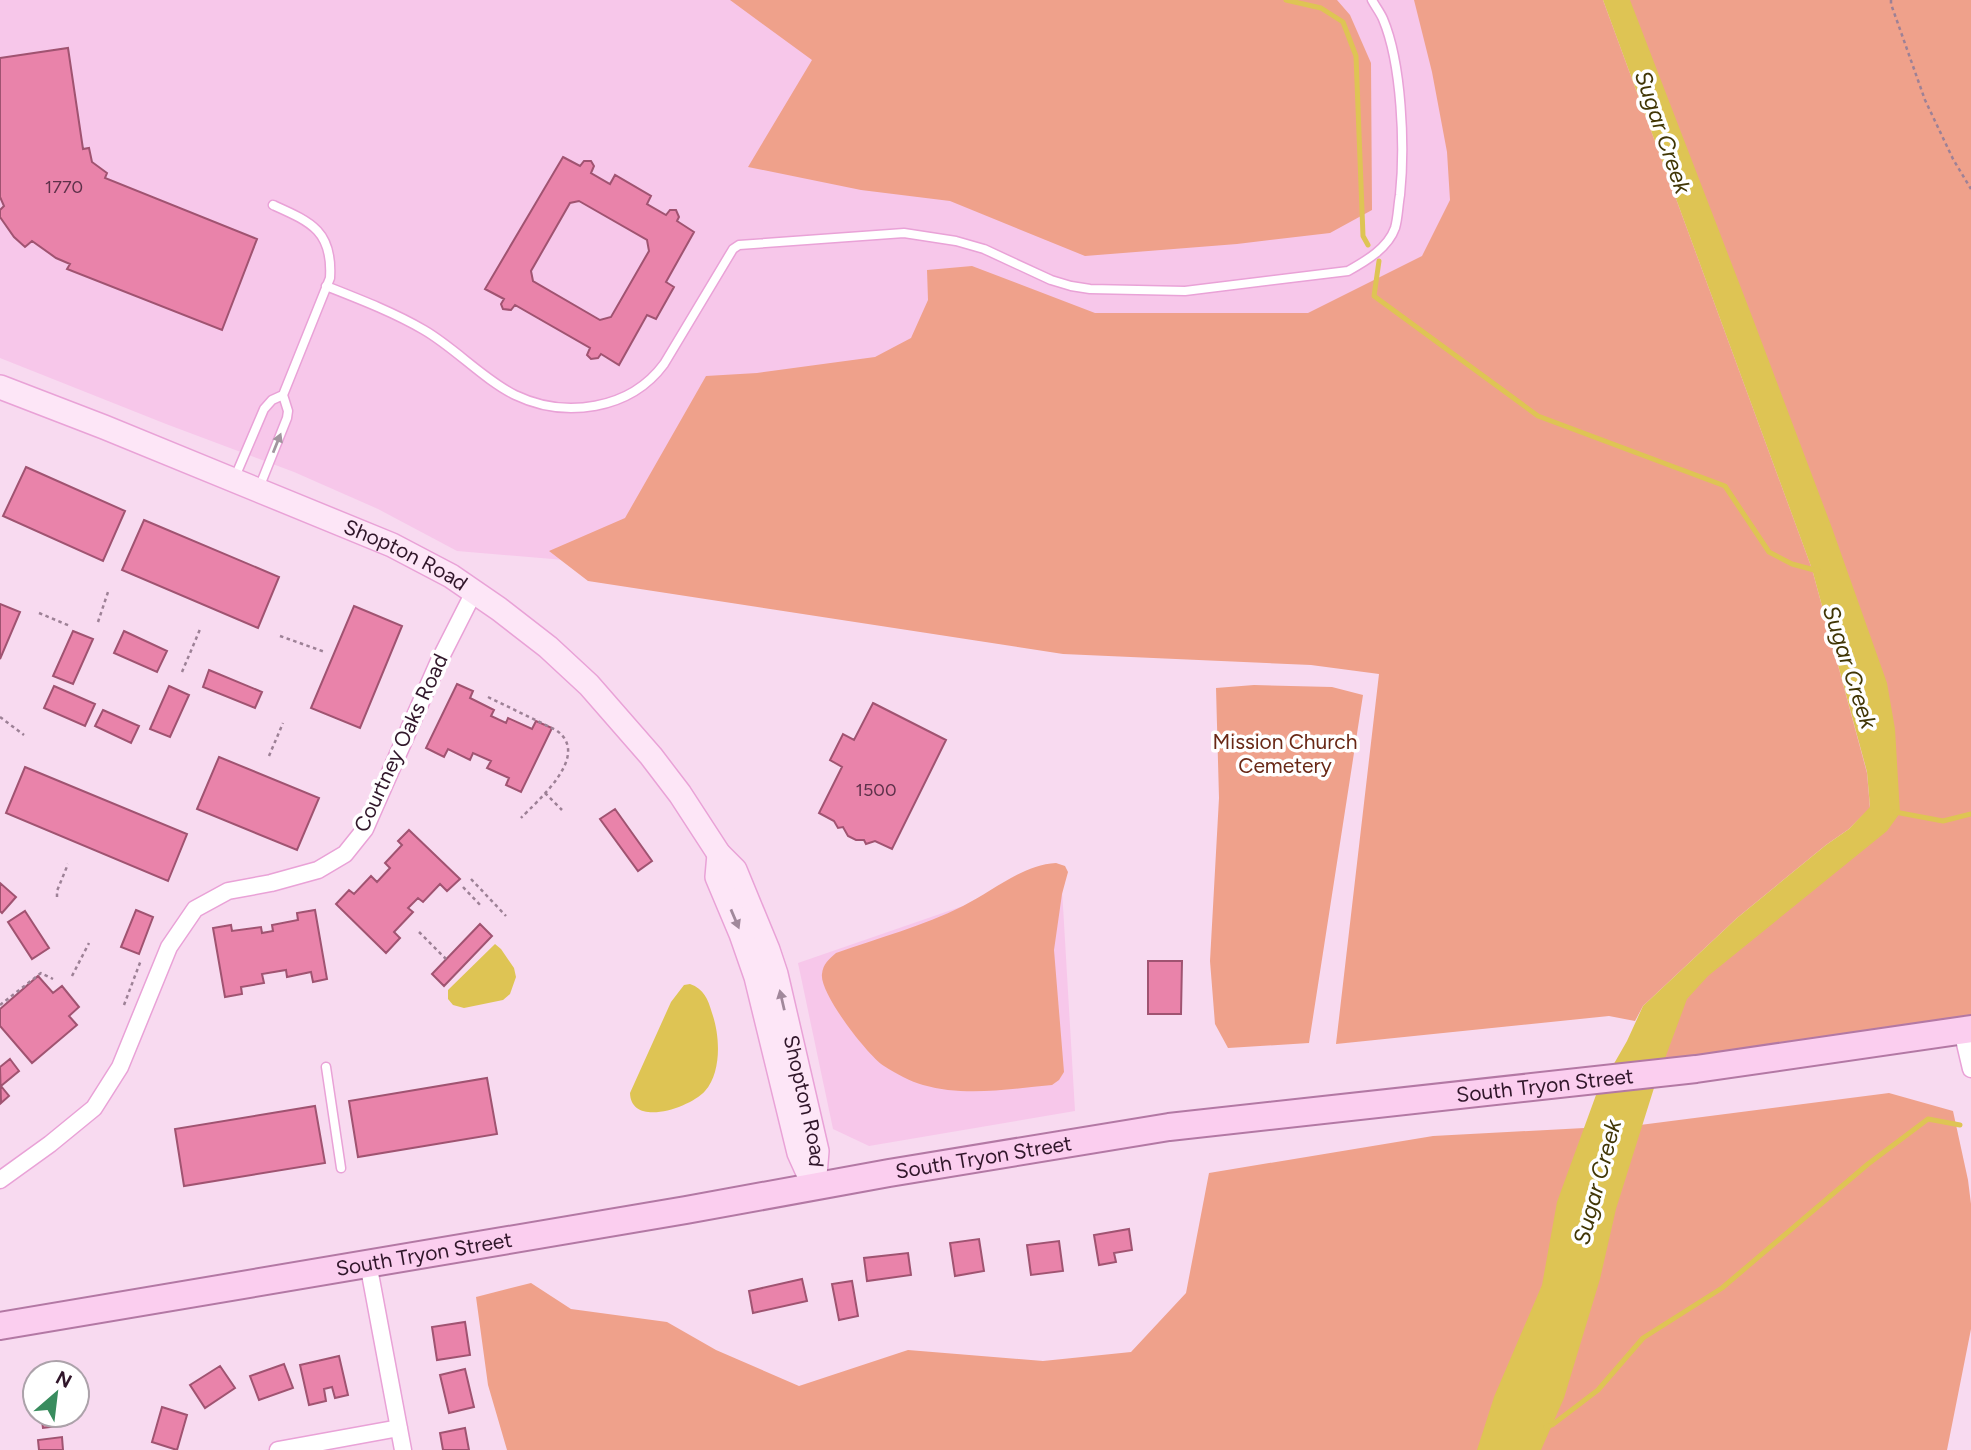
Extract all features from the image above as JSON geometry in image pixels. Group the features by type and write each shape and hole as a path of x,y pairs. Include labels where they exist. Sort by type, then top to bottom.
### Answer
{"main road":[{"name":"South Tryon Street","path":"0,1326 1169,1127 1696,1069 1966,1030"}],"street":[{"name":"Shopton Road","path":"0,387 392,545 451,576 499,609 548,647 589,685 652,756 719,854 735,870 776,974 817,1151 814,1187"},
{"name":"Courtney Oaks Road","path":"0,1180 50,1144 93,1108 120,1067 169,947 195,909 228,891 318,870 345,854 365,829 439,661 474,592"},
{"path":"1966,1030 1971,1069"},
{"path":"368,1263 403,1450"},
{"path":"278,1450 399,1427"}],"lane":[{"path":"326,286 421,328 514,394 538,403 580,407 600,405 622,398 640,390 654,377 671,354 733,249 739,245 904,233 956,241 984,249 1051,280 1090,289 1185,291 1348,271 1369,259 1385,244 1395,229 1402,177 1401,110 1392,52 1383,19 1372,0"},
{"path":"258,491 287,418 288,411 283,395 330,278 331,264 328,248 314,225 273,205"},
{"path":"233,481 264,409 272,400 283,395"},
{"path":"326,1067 341,1168"}],"path":[{"path":"1891,0 1925,100 1953,159 1971,189"},
{"path":"98,622 109,589"},
{"path":"39,613 70,626"},
{"path":"182,672 201,627"},
{"path":"280,636 325,652"},
{"path":"488,697 561,733 568,751 562,772 521,818"},
{"path":"0,717 24,735"},
{"path":"269,756 283,723"},
{"path":"545,793 562,810"},
{"path":"57,897 68,864"},
{"path":"471,879 506,916"},
{"path":"463,887 482,906"},
{"path":"419,932 446,959"},
{"path":"72,976 89,943"},
{"path":"124,1005 141,960"},
{"path":"0,1005 41,973 53,979"}],"shaded area":[{"path":"0,0 1613,0 1818,571 1884,810 1517,640 457,551 378,509 294,472 0,358"},
{"path":"1061,872 1075,1111 869,1146 833,1129 798,963"}],"green space":[{"path":"730,0 1337,0 1350,15 1371,63 1372,210 1330,233 1237,244 1085,256 950,201 861,190 748,167 812,60"},
{"path":"1414,0 1603,0 1812,569 1867,773 1870,808 1849,829 1737,918 1643,1006 1635,1021 1609,1016 1336,1044 1379,674 1311,665 1063,654 588,581 549,551 625,518 706,376 757,373 875,357 911,338 928,300 927,270 972,266 1095,313 1308,313 1422,256 1450,200 1447,152 1432,72"},
{"path":"1617,0 1971,0 1971,1029 1639,1075 1682,992 1884,810 1869,715"},
{"name":"Mission Church Cemetery","path":"1254,685 1332,687 1363,695 1309,1043 1228,1048 1215,1024 1210,961 1219,798 1216,688"},
{"path":"1056,863 1065,866 1068,872 1054,950 1064,1072 1059,1080 1052,1085 955,1091 913,1082 877,1060 857,1038 828,995 822,974 829,960 836,953 948,913 1031,868"},
{"path":"1889,1093 1953,1111 1968,1180 1971,1204 1971,1329 1947,1450 507,1450 488,1385 476,1297 531,1283 571,1309 667,1322 716,1350 799,1386 908,1350 1043,1361 1131,1352 1186,1293 1209,1173 1433,1136 1640,1125"}],"water":[{"name":"Sugar Creek","path":"1603,0 1630,0 1832,528 1887,683 1895,729 1900,813 1887,831 1708,976 1687,999 1654,1088 1616,1209 1600,1279 1564,1398 1541,1450 1477,1450 1494,1397 1542,1285 1557,1202 1596,1095 1627,1041 1643,1006 1737,918 1849,829 1870,807 1867,772 1812,569"},
{"path":"495,944 514,968 516,977 510,994 503,1000 464,1008 453,1005 448,999 448,990"},
{"path":"690,984 705,995 715,1022 718,1053 711,1083 698,1097 675,1108 662,1112 640,1110 633,1104 630,1093 671,1002 684,985"}],"building":[{"path":"68,48 83,149 89,148 92,162 107,173 105,178 257,239 222,330 67,269 70,264 56,258 32,241 25,247 0,217 0,210 4,206 0,197 0,58"},
{"path":"563,157 580,166 584,161 591,161 594,166 591,173 610,184 615,175 651,196 647,204 666,215 670,210 676,210 679,217 677,221 694,232 666,282 674,287 656,319 647,315 619,365 601,354 598,358 591,359 587,355 590,348 515,305 511,310 503,309 501,304 504,299 485,289","holes":["579,201 647,240 649,251 611,317 600,320 533,281 531,271 570,203"]},
{"path":"26,467 125,511 103,561 3,516"},
{"path":"144,520 279,577 258,628 122,570"},
{"path":"0,604 20,612 0,659"},
{"path":"354,606 402,626 360,728 311,708"},
{"path":"73,631 93,639 73,684 53,676"},
{"path":"124,631 167,651 157,672 114,653"},
{"path":"209,670 262,692 255,708 203,687"},
{"path":"457,684 473,691 470,698 494,710 491,716 506,723 508,718 532,729 536,721 552,728 521,792 506,785 509,778 487,768 491,761 473,753 470,760 448,749 444,757 426,748"},
{"path":"54,686 95,704 85,726 44,708"},
{"path":"169,686 189,695 170,737 150,729"},
{"path":"873,703 946,740 892,849 875,841 866,844 864,840 856,840 848,836 843,827 838,828 834,821 819,813 842,767 830,760 843,734 854,740"},
{"path":"103,710 139,726 131,743 95,726"},
{"path":"219,757 319,798 297,850 197,809"},
{"path":"25,767 187,834 168,881 6,813"},
{"path":"615,809 652,861 638,871 600,819"},
{"path":"409,830 460,879 447,891 440,884 423,902 418,898 408,908 413,912 394,932 400,938 386,953 336,904 349,890 354,894 371,876 377,882 390,868 385,863 402,845 398,841"},
{"path":"0,883 16,897 2,913 0,911"},
{"path":"136,910 153,917 139,954 121,947"},
{"path":"315,910 327,979 313,982 311,972 287,977 286,970 262,974 264,983 241,987 242,994 225,997 213,928 231,925 232,931 261,927 262,933 273,931 272,925 298,920 297,913"},
{"path":"25,911 49,948 32,959 8,922"},
{"path":"480,924 492,936 444,986 432,974"},
{"path":"1148,961 1182,961 1181,1014 1148,1014"},
{"path":"38,976 53,993 62,986 79,1007 69,1016 77,1025 32,1063 0,1026 0,1009"},
{"path":"10,1059 19,1071 1,1086 9,1096 1,1103 0,1067"},
{"path":"487,1078 497,1134 358,1157 349,1101"},
{"path":"315,1106 325,1163 184,1186 175,1129"},
{"path":"1129,1229 1132,1250 1114,1253 1116,1262 1099,1265 1094,1235"},
{"path":"979,1239 984,1271 955,1276 950,1243"},
{"path":"1059,1241 1063,1271 1031,1275 1027,1245"},
{"path":"908,1253 911,1275 867,1281 864,1258"},
{"path":"802,1279 807,1301 753,1313 749,1291"},
{"path":"852,1281 858,1316 839,1320 832,1284"},
{"path":"465,1322 470,1355 437,1360 432,1327"},
{"path":"339,1356 348,1395 335,1398 332,1387 324,1389 326,1401 309,1405 300,1365"},
{"path":"284,1364 293,1388 259,1400 250,1376"},
{"path":"220,1366 235,1388 205,1408 190,1385"},
{"path":"465,1369 474,1407 449,1413 440,1375"},
{"path":"162,1407 187,1415 177,1450 152,1442"},
{"path":"465,1428 469,1450 443,1450 440,1433"},
{"path":"62,1437 63,1450 39,1450 38,1440"}],"waterway":[{"path":"1286,0 1321,8 1343,22 1356,56 1363,236 1368,245"},
{"path":"1379,261 1374,296 1538,416 1725,486 1769,552 1792,564 1818,571"},
{"path":"1895,812 1943,821 1971,814"},
{"path":"1546,1427 1598,1390 1643,1338 1722,1288 1868,1164 1928,1119 1960,1125"}]}
